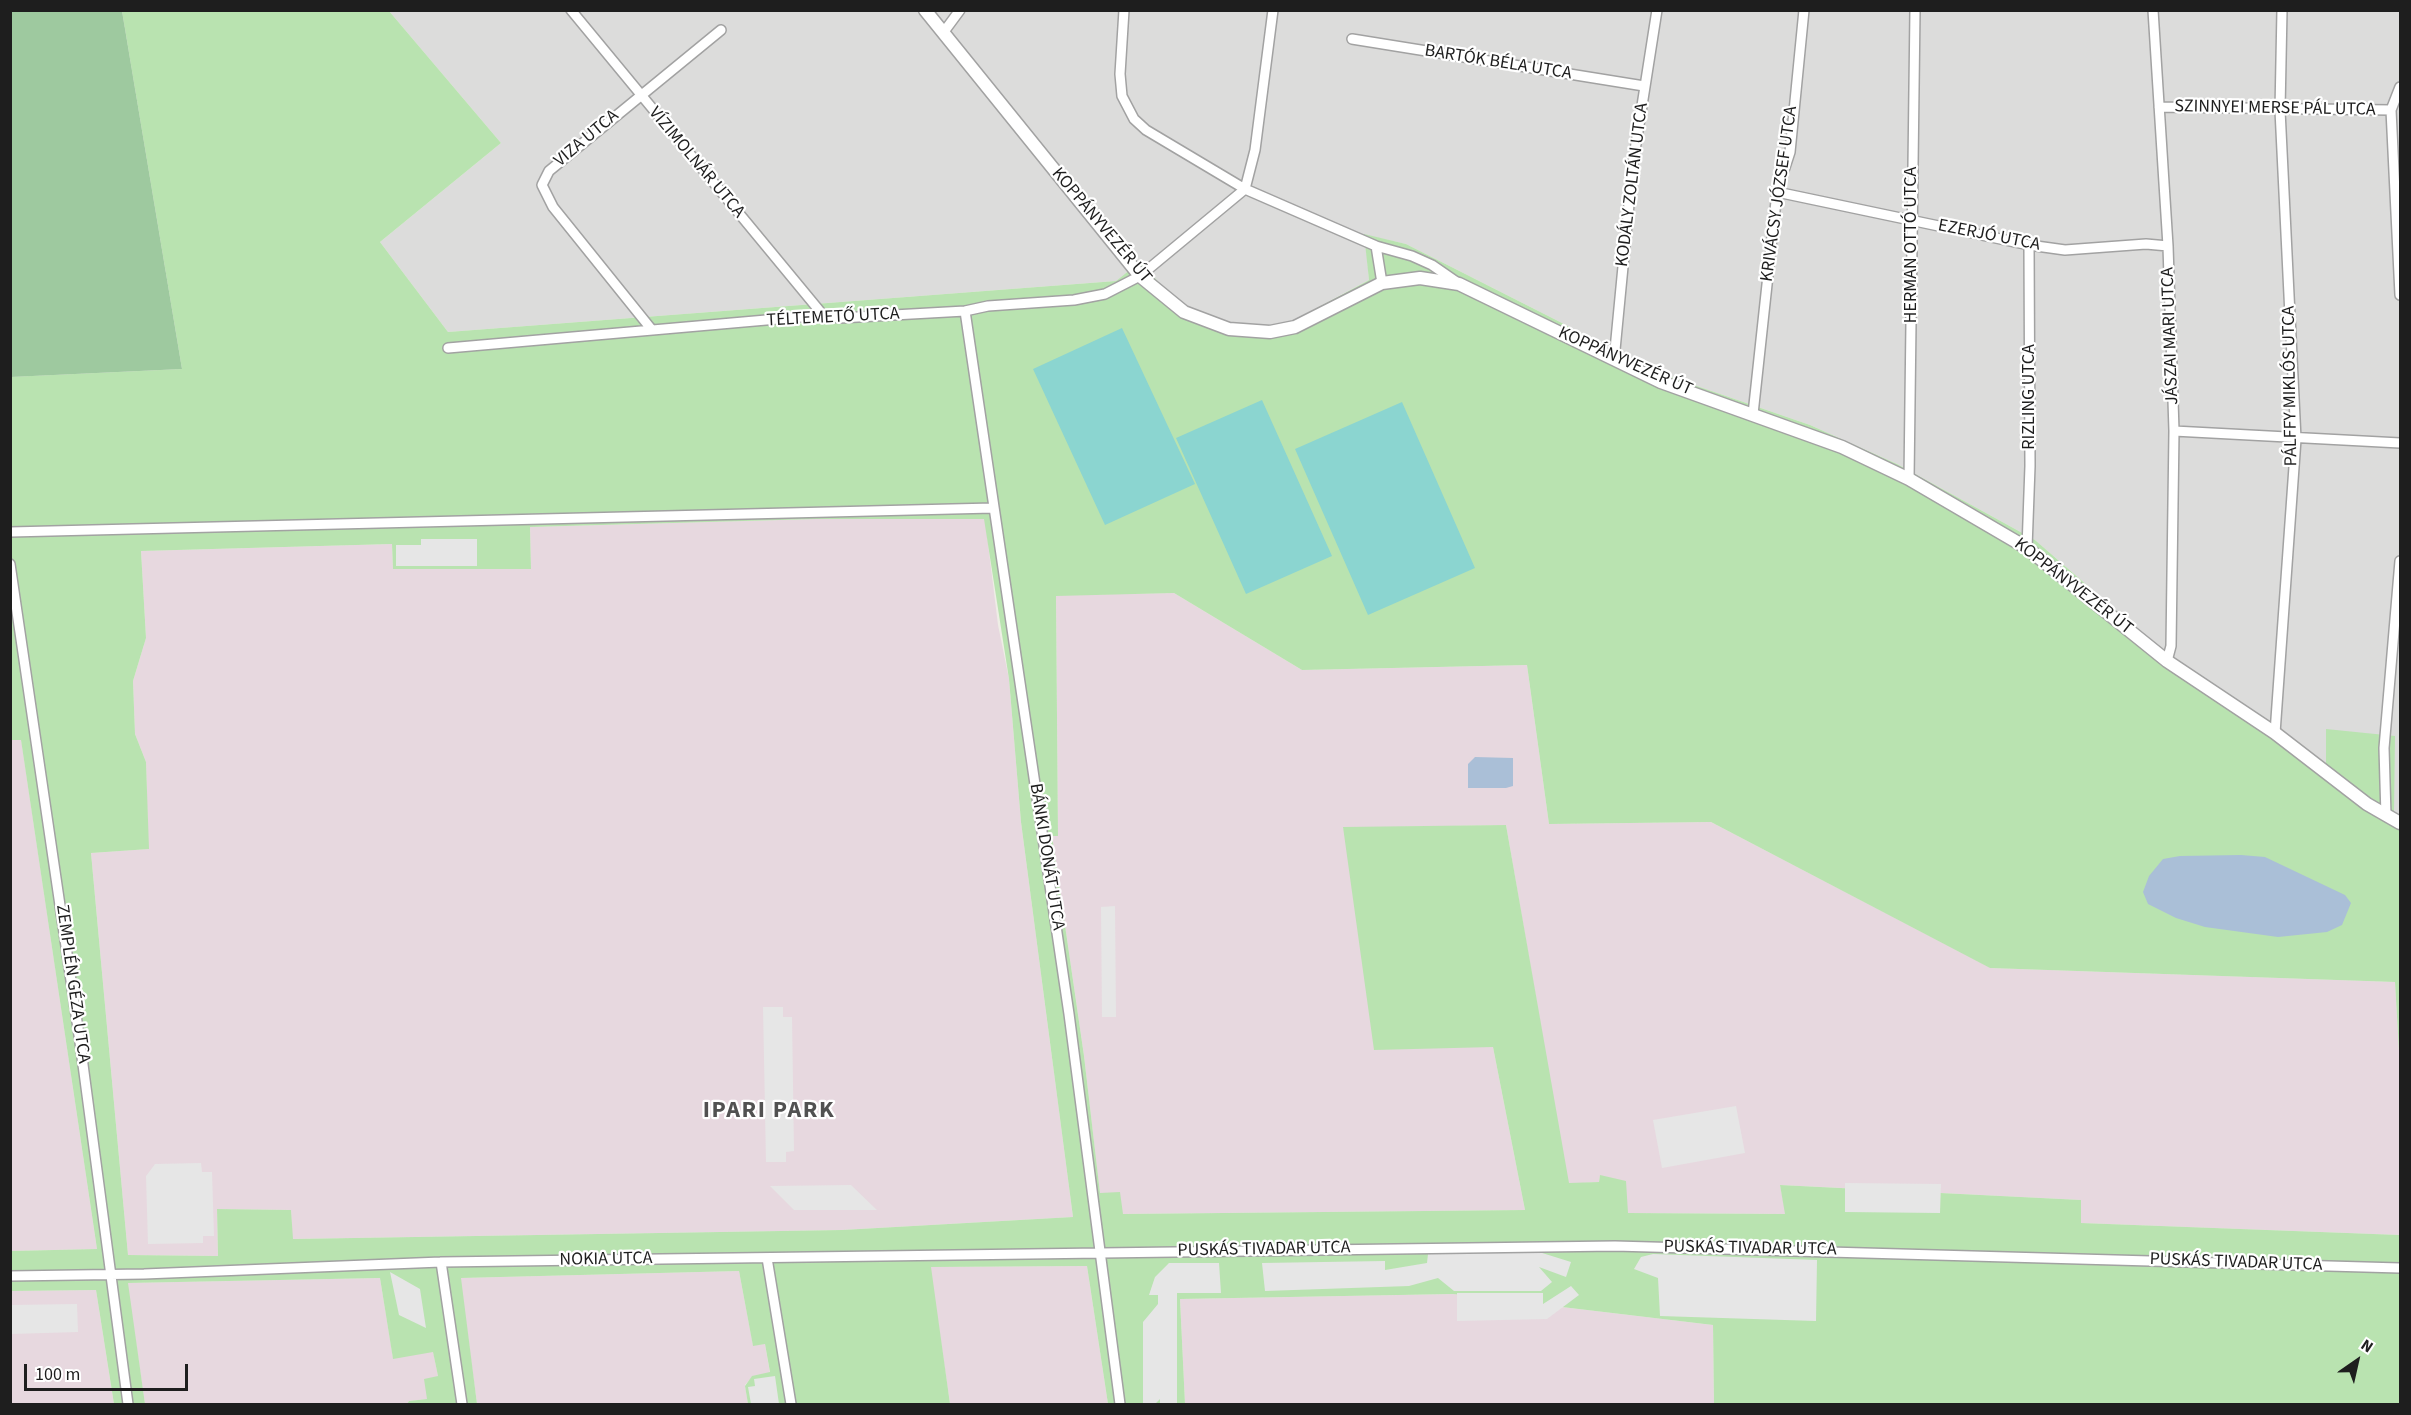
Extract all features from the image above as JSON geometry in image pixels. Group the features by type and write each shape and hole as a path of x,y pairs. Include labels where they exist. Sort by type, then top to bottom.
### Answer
{"street":[{"name":"VÍZIMOLNÁR UTCA","path":"570,10 823,315"},
{"name":"KOPPÁNYVEZÉR ÚT","path":"925,10 1140,276 1184,312 1240,332 1270,332 1295,327 1382,283 1420,278 1459,284 1661,382 1842,447 1909,479 2027,548 2167,661 2275,733 2386,816 2400,823"},
{"path":"943,33 960,10"},
{"path":"1124,10 1121,88 1127,108 1134,119 1162,142 1245,189 1376,246 1391,248 1432,265 1459,284"},
{"path":"1245,189 1255,150 1273,10"},
{"name":"KODÁLY ZOLTÁN UTCA","path":"1614,360 1632,163 1657,10"},
{"name":"KRIVÁCSY JÓZSEF UTCA","path":"1753,414 1777,192 1790,152 1804,10"},
{"name":"HERMAN OTTÓ UTCA","path":"1909,479 1916,10"},
{"name":"JÁSZAI MARI UTCA","path":"2153,10 2168,246 2174,431 2171,646 2167,661"},
{"name":"PÁLFFY MIKLÓS UTCA","path":"2275,733 2296,439 2280,110 2282,10"},
{"name":"VIZA UTCA","path":"652,330 553,207 542,185 549,171 721,30"},
{"name":"BARTÓK BÉLA UTCA","path":"1352,39 1644,86"},
{"path":"2400,90 2391,110 2400,295"},
{"name":"SZINNYEI MERSE PÁL UTCA","path":"2160,107 2391,110"},
{"name":"TÉLTEMETŐ UTCA","path":"448,348 823,315 840,318 965,311 1092,297 1113,291 1140,276 1245,189"},
{"name":"EZERJÓ UTCA","path":"1777,192 2029,245 2065,250 2146,244 2168,246"},
{"name":"RIZLING UTCA","path":"2027,548 2030,466 2029,245"},
{"path":"1376,246 1382,283"},
{"name":"BÁNKI DONÁT UTCA","path":"965,311 1069,1014 1120,1404"},
{"path":"2174,431 2400,443"},
{"path":"10,532 993,508"},
{"path":"2386,816 2384,748 2400,561"},
{"name":"ZEMPLÉN GÉZA UTCA","path":"10,564 129,1404"},
{"name":"PUSKÁS TIVADAR UTCA","path":"1100,1254 1242,1249 1615,1246 2400,1268"},
{"name":"NOKIA UTCA","path":"10,1276 112,1275 441,1262 1100,1254"},
{"path":"767,1258 791,1404"},
{"path":"441,1262 462,1404"}],"shaded area":[{"path":"389,11 2400,11 2400,815 2326,768 2284,731 2158,647 2035,540 1897,464 1810,425 1636,365 1562,323 1406,244 1365,235 1369,280 1292,321 1267,326 1236,325 1199,314 1169,295 1141,261 1116,281 448,332 380,242 501,143"},
{"path":"1122,328 1195,484 1105,525 1033,369"},
{"path":"1262,400 1332,556 1246,594 1176,438"},
{"path":"1402,402 1475,568 1368,615 1295,449"},
{"path":"816,519 985,519 998,625 1009,679 1021,822 1073,1217 842,1230 292,1239 291,1210 217,1209 218,1256 128,1255 91,853 148,849 146,762 135,734 133,681 146,638 141,551 392,544 393,568 531,569 530,527"},
{"path":"421,539 477,539 477,566 396,566 396,545 421,545"},
{"path":"1174,593 1302,670 1527,665 1549,824 1711,822 1991,968 2395,982 2400,1068 2400,1235 2080,1223 2081,1200 1780,1185 1786,1214 1627,1213 1600,1176 1599,1182 1568,1184 1506,825 1343,828 1493,1047 1525,1210 1123,1214 1100,1194 1084,1056 1052,836 1058,836 1056,595"},
{"path":"21,739 97,1249 11,1251 10,740"},
{"path":"1475,757 1513,758 1513,786 1468,788 1468,764"},
{"path":"2180,856 2265,857 2345,895 2351,903 2342,925 2327,932 2278,937 2205,927 2176,918 2148,904 2143,892 2149,876 2163,859"},
{"path":"1115,906 1116,1017 1102,1017 1101,907"},
{"path":"763,1007 783,1007 783,1017 792,1017 794,1151 786,1152 786,1162 766,1162"},
{"path":"1736,1106 1745,1153 1662,1168 1653,1120"},
{"path":"201,1163 202,1172 212,1172 214,1236 203,1236 203,1243 148,1244 146,1176 155,1164"},
{"path":"1845,1183 1941,1184 1940,1213 1845,1212"},
{"path":"851,1185 877,1210 794,1210 770,1186"},
{"path":"1539,1252 1571,1262 1566,1277 1539,1267 1552,1282 1541,1291 1454,1291 1438,1278 1409,1286 1265,1291 1262,1263 1385,1261 1385,1270 1427,1263 1428,1254"},
{"path":"1653,1254 1817,1260 1816,1321 1660,1316 1658,1278 1634,1269 1641,1257"},
{"path":"1169,1263 1219,1263 1221,1293 1177,1293 1177,1404 1160,1404 1160,1399 1155,1404 1143,1404 1143,1322 1158,1304 1158,1295 1149,1295 1155,1277"},
{"path":"1087,1266 1108,1404 950,1404 930,1267"},
{"path":"739,1271 753,1345 765,1344 770,1373 752,1377 745,1385 748,1404 477,1404 460,1278"},
{"path":"390,1272 420,1289 426,1328 399,1315"},
{"path":"380,1278 393,1358 433,1351 438,1376 428,1399 409,1401 407,1404 145,1404 127,1283"},
{"path":"1571,1286 1579,1295 1547,1319 1457,1321 1457,1293 1543,1293 1543,1304"},
{"path":"96,1290 114,1404 11,1404 10,1291"},
{"path":"1453,1294 1713,1325 1714,1404 1185,1404 1180,1299"},
{"path":"77,1304 78,1332 11,1334 11,1305"},
{"path":"775,1376 779,1404 751,1404 748,1387 755,1386 754,1379"}],"green space":[{"path":"10,11 122,11 182,369 11,377"},
{"path":"122,11 389,11 501,143 380,242 448,332 1116,281 1141,261 1169,295 1199,314 1236,325 1267,326 1293,321 1369,280 1364,234 1406,244 1562,323 1636,365 1810,425 1897,464 2035,540 2158,647 2284,731 2326,767 2326,729 2395,736 2394,812 2400,815 2400,1068 2395,982 1990,968 1711,822 1549,824 1527,665 1302,670 1174,593 1056,596 1058,836 1052,836 1084,1056 1100,1193 1120,1192 1123,1214 1525,1210 1493,1047 1374,1050 1343,827 1506,825 1569,1183 1599,1182 1600,1175 1626,1181 1628,1213 1785,1214 1780,1185 2081,1200 2081,1223 2400,1235 2400,1404 1714,1404 1713,1325 1453,1294 1180,1299 1185,1404 1108,1404 1087,1266 931,1267 950,1404 748,1404 745,1386 752,1376 770,1372 765,1344 753,1346 739,1271 461,1278 477,1404 407,1404 409,1401 427,1399 424,1379 438,1376 433,1352 393,1359 380,1278 128,1283 145,1404 114,1404 96,1290 11,1291 11,1251 97,1249 21,740 11,740 10,377 182,369","holes":["816,519 984,519 1009,679 1021,822 1073,1217 842,1230 293,1239 291,1210 217,1209 218,1256 128,1255 91,853 149,849 146,762 135,734 133,681 146,638 141,551 392,544 393,569 531,569 530,527"]}],"district":[{"name":"IPARI PARK","path":"769,1112"}]}
